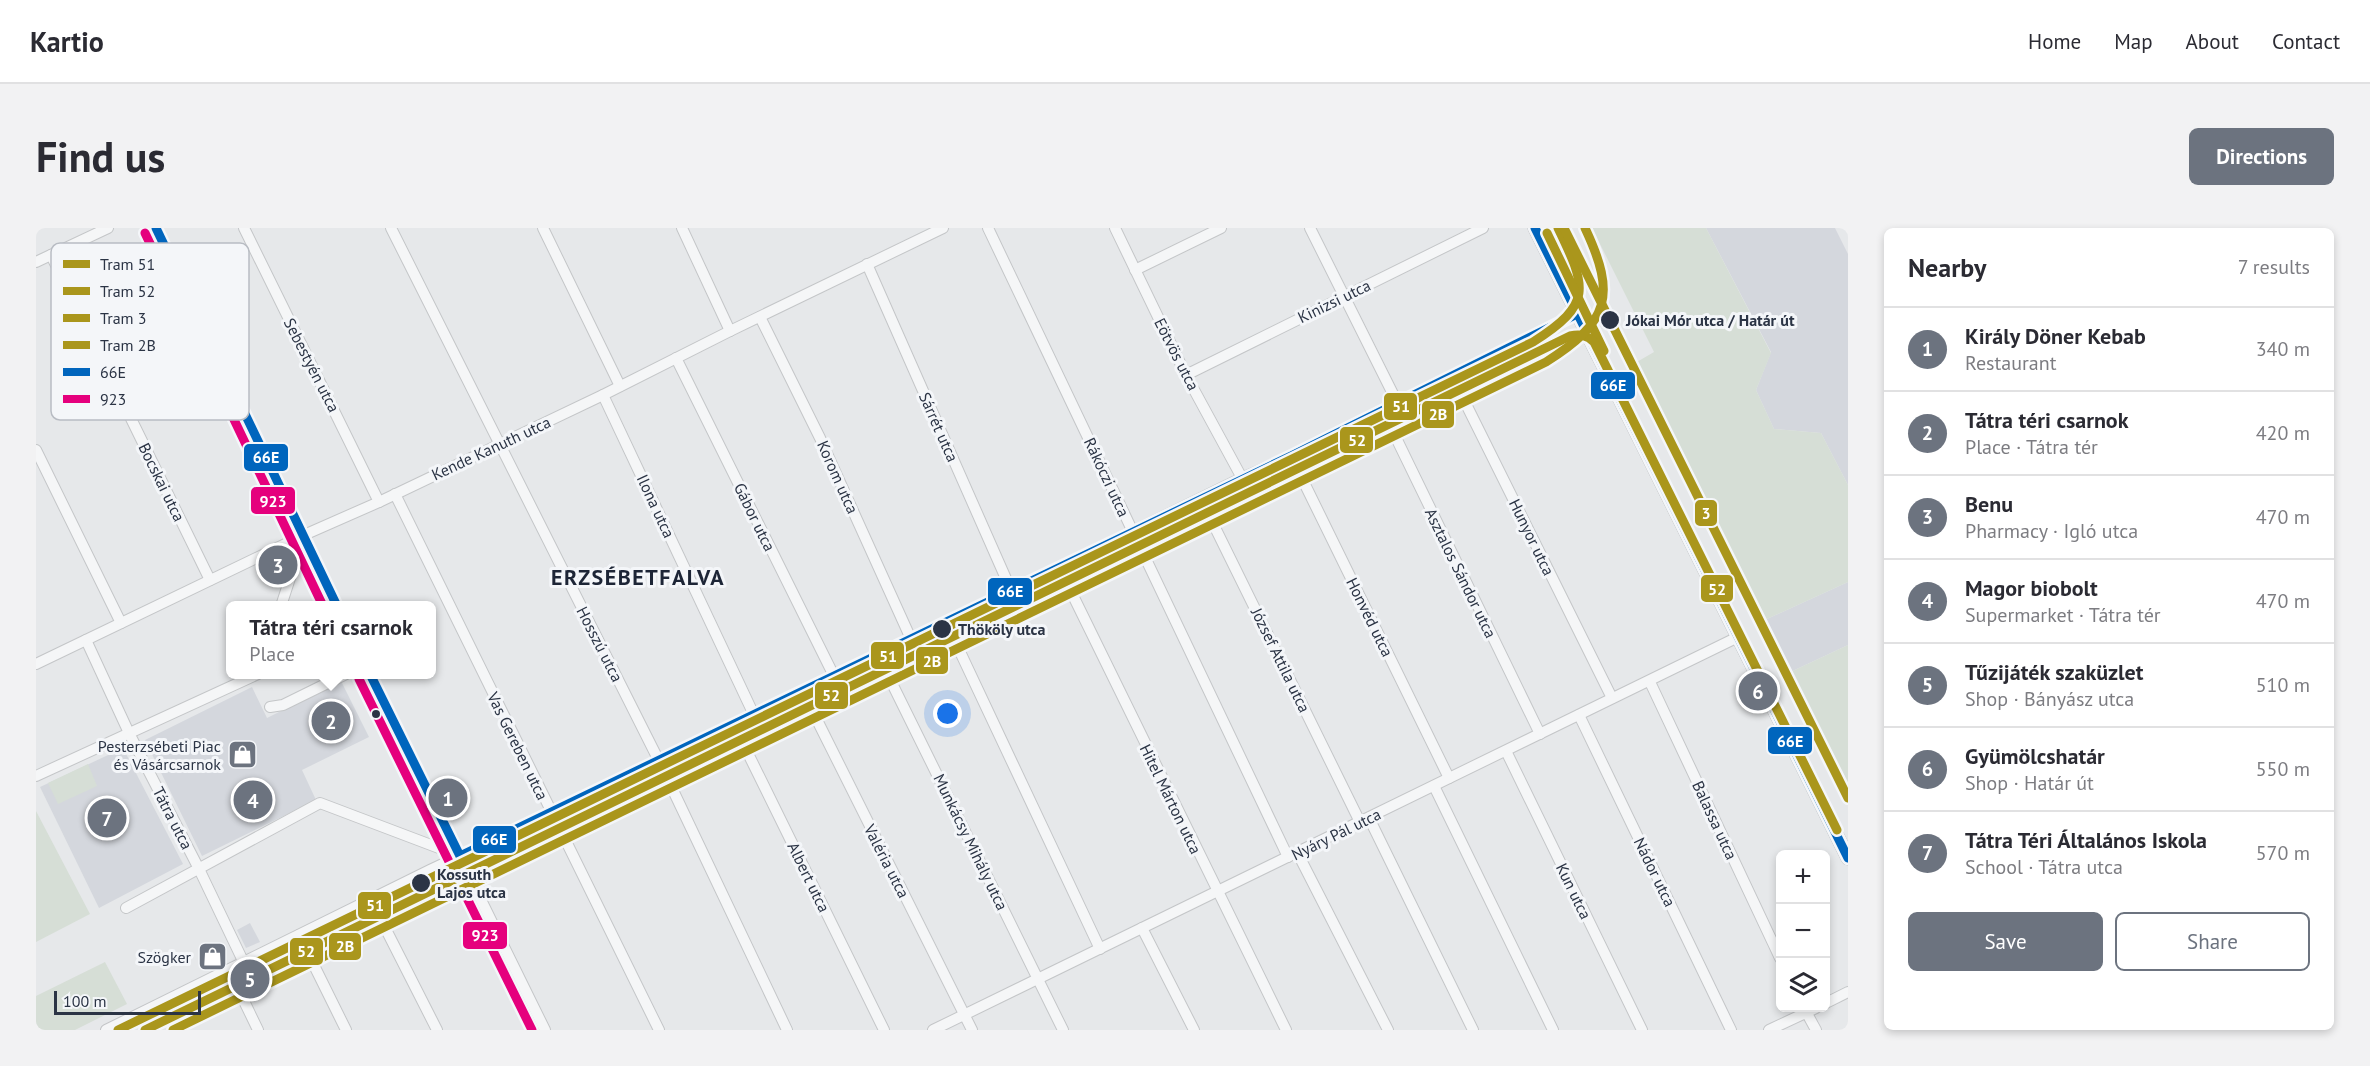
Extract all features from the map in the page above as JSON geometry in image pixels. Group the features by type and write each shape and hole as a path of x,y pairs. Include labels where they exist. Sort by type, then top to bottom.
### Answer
{"main road":[{"path":"1535,228 1848,858"}],"street":[{"path":"68,243 83,233 108,228"},
{"path":"156,228 163,243"},
{"name":"Sebestyén utca","path":"244,228 380,502"},
{"name":"Hosszú utca","path":"391,228 659,762 787,1030"},
{"path":"543,228 620,386"},
{"path":"682,228 730,331"},
{"name":"Kende Kanuth utca","path":"37,662 304,534 380,502 943,228"},
{"name":"Rákóczi utca","path":"988,228 1133,532 1293,855 1388,1030"},
{"name":"Eötvös utca","path":"1115,228 1186,375 1242,478"},
{"path":"1135,270 1221,228"},
{"path":"1310,228 1398,404"},
{"name":"Kinizsi utca","path":"1186,375 1483,228"},
{"path":"36,262 51,255"},
{"name":"Sárrét utca","path":"867,264 1011,590"},
{"path":"106,1030 460,856 1398,404 1579,313"},
{"name":"Korom utca","path":"760,317 820,438 911,639"},
{"name":"Gábor utca","path":"676,358 834,676"},
{"name":"Hunyor utca","path":"1452,376 1612,698"},
{"name":"Ilona utca","path":"603,395 754,715"},
{"name":"Asztalos Sándor utca","path":"1383,411 1540,734"},
{"name":"Bocskai utca","path":"132,420 210,580"},
{"path":"249,420 335,601"},
{"path":"36,450 121,623"},
{"name":"Honvéd utca","path":"1291,456 1449,778"},
{"name":"Vas Gereben utca","path":"395,494 659,1030"},
{"name":"József Attila utca","path":"1201,498 1473,1030"},
{"path":"283,601 304,534"},
{"name":"Hitel Márton utca","path":"1059,567 1286,1030"},
{"path":"946,622 1100,949"},
{"name":"Nyáry Pál utca","path":"933,1030 1612,698 1650,682 1738,637"},
{"path":"86,640 129,733"},
{"name":"Munkácsy Mihály utca","path":"878,655 1063,1030"},
{"path":"36,776 249,679"},
{"path":"270,707 283,705 338,679"},
{"path":"372,679 545,1030"},
{"name":"Balassa utca","path":"1650,682 1776,950"},
{"name":"Valéria utca","path":"803,692 972,1030"},
{"name":"Nádor utca","path":"1579,715 1731,1030"},
{"name":"Albert utca","path":"734,725 884,1030"},
{"name":"Tátra utca","path":"129,733 134,753 190,862 199,869 244,963"},
{"name":"Kun utca","path":"1506,751 1642,1030"},
{"path":"1434,786 1554,1030"},
{"path":"126,908 320,803 460,856"},
{"path":"371,900 437,1030"},
{"path":"1142,928 1194,1030"},
{"path":"299,935 346,1030"},
{"path":"229,969 258,1030"},
{"path":"1830,1001 1848,992"},
{"path":"144,1012 153,1030"},
{"path":"1769,1030 1803,1012"},
{"path":"1810,1012 1816,1030"}],"shaded area":[{"path":"1592,228 1706,228 1771,353 1756,390 1774,429 1821,433 1848,485 1848,582 1758,623 1630,366 1654,352"},
{"path":"1706,228 1835,228 1848,254 1848,485 1821,433 1774,429 1756,390 1771,352"},
{"path":"1848,582 1848,645 1784,675 1758,623"},
{"path":"1848,645 1848,805 1784,675"},
{"name":"Pesterzsébeti Piac és Vásárcsarnok","path":"341,681 369,737 302,770 316,800 202,856 145,740 252,687 267,718"},
{"path":"123,748 183,864 99,908 40,787"},
{"path":"88,764 97,786 58,804 48,783"},
{"path":"36,811 90,914 36,942"},
{"path":"250,923 260,942 246,948 237,930"},
{"path":"105,962 127,1004 75,1030 36,1030 36,996"}],"tram line":[{"name":"51","path":"118,1030 1533,342 1566,317 1575,305 1579,293 1579,280 1575,266 1558,228"},
{"name":"3","path":"1564,228 1848,798"},
{"name":"2B","path":"173,1030 1546,362 1583,334 1601,306 1603,290 1601,272 1585,228"},
{"name":"52","path":"1547,233 1604,351"},
{"name":"52","path":"145,1030 1574,335 1586,336 1594,342 1837,830"}],"transit line":[{"name":"66E","path":"156,228 163,243"},
{"name":"66E","path":"1535,228 1848,858"},
{"name":"923","path":"145,233 150,243"},
{"name":"66E","path":"372,679 460,856 1291,456 1579,313"},
{"name":"923","path":"234,420 321,601"},
{"name":"66E","path":"248,420 335,601"},
{"name":"923","path":"359,679 532,1030"}],"place":[{"name":"Jókai Mór utca / Határ út","path":"1610,320"},
{"name":"Benu","path":"278,565"},
{"name":"Thököly utca","path":"942,629"},
{"name":"Gyümölcshatár","path":"1758,691"},
{"name":"Tátra téri csarnok","path":"331,721"},
{"name":"Pesterzsébeti Piac és Vásárcsarnok","path":"242,755"},
{"name":"Király Döner Kebab","path":"448,798"},
{"name":"Magor biobolt","path":"253,800"},
{"name":"Tátra Téri Általános Iskola","path":"107,818"},
{"name":"Kossuth Lajos utca","path":"421,883"},
{"name":"Szögker","path":"212,957"},
{"name":"Tűzijáték szaküzlet","path":"250,979"}],"district":[{"name":"ERZSÉBETFALVA","path":"638,577"}]}
